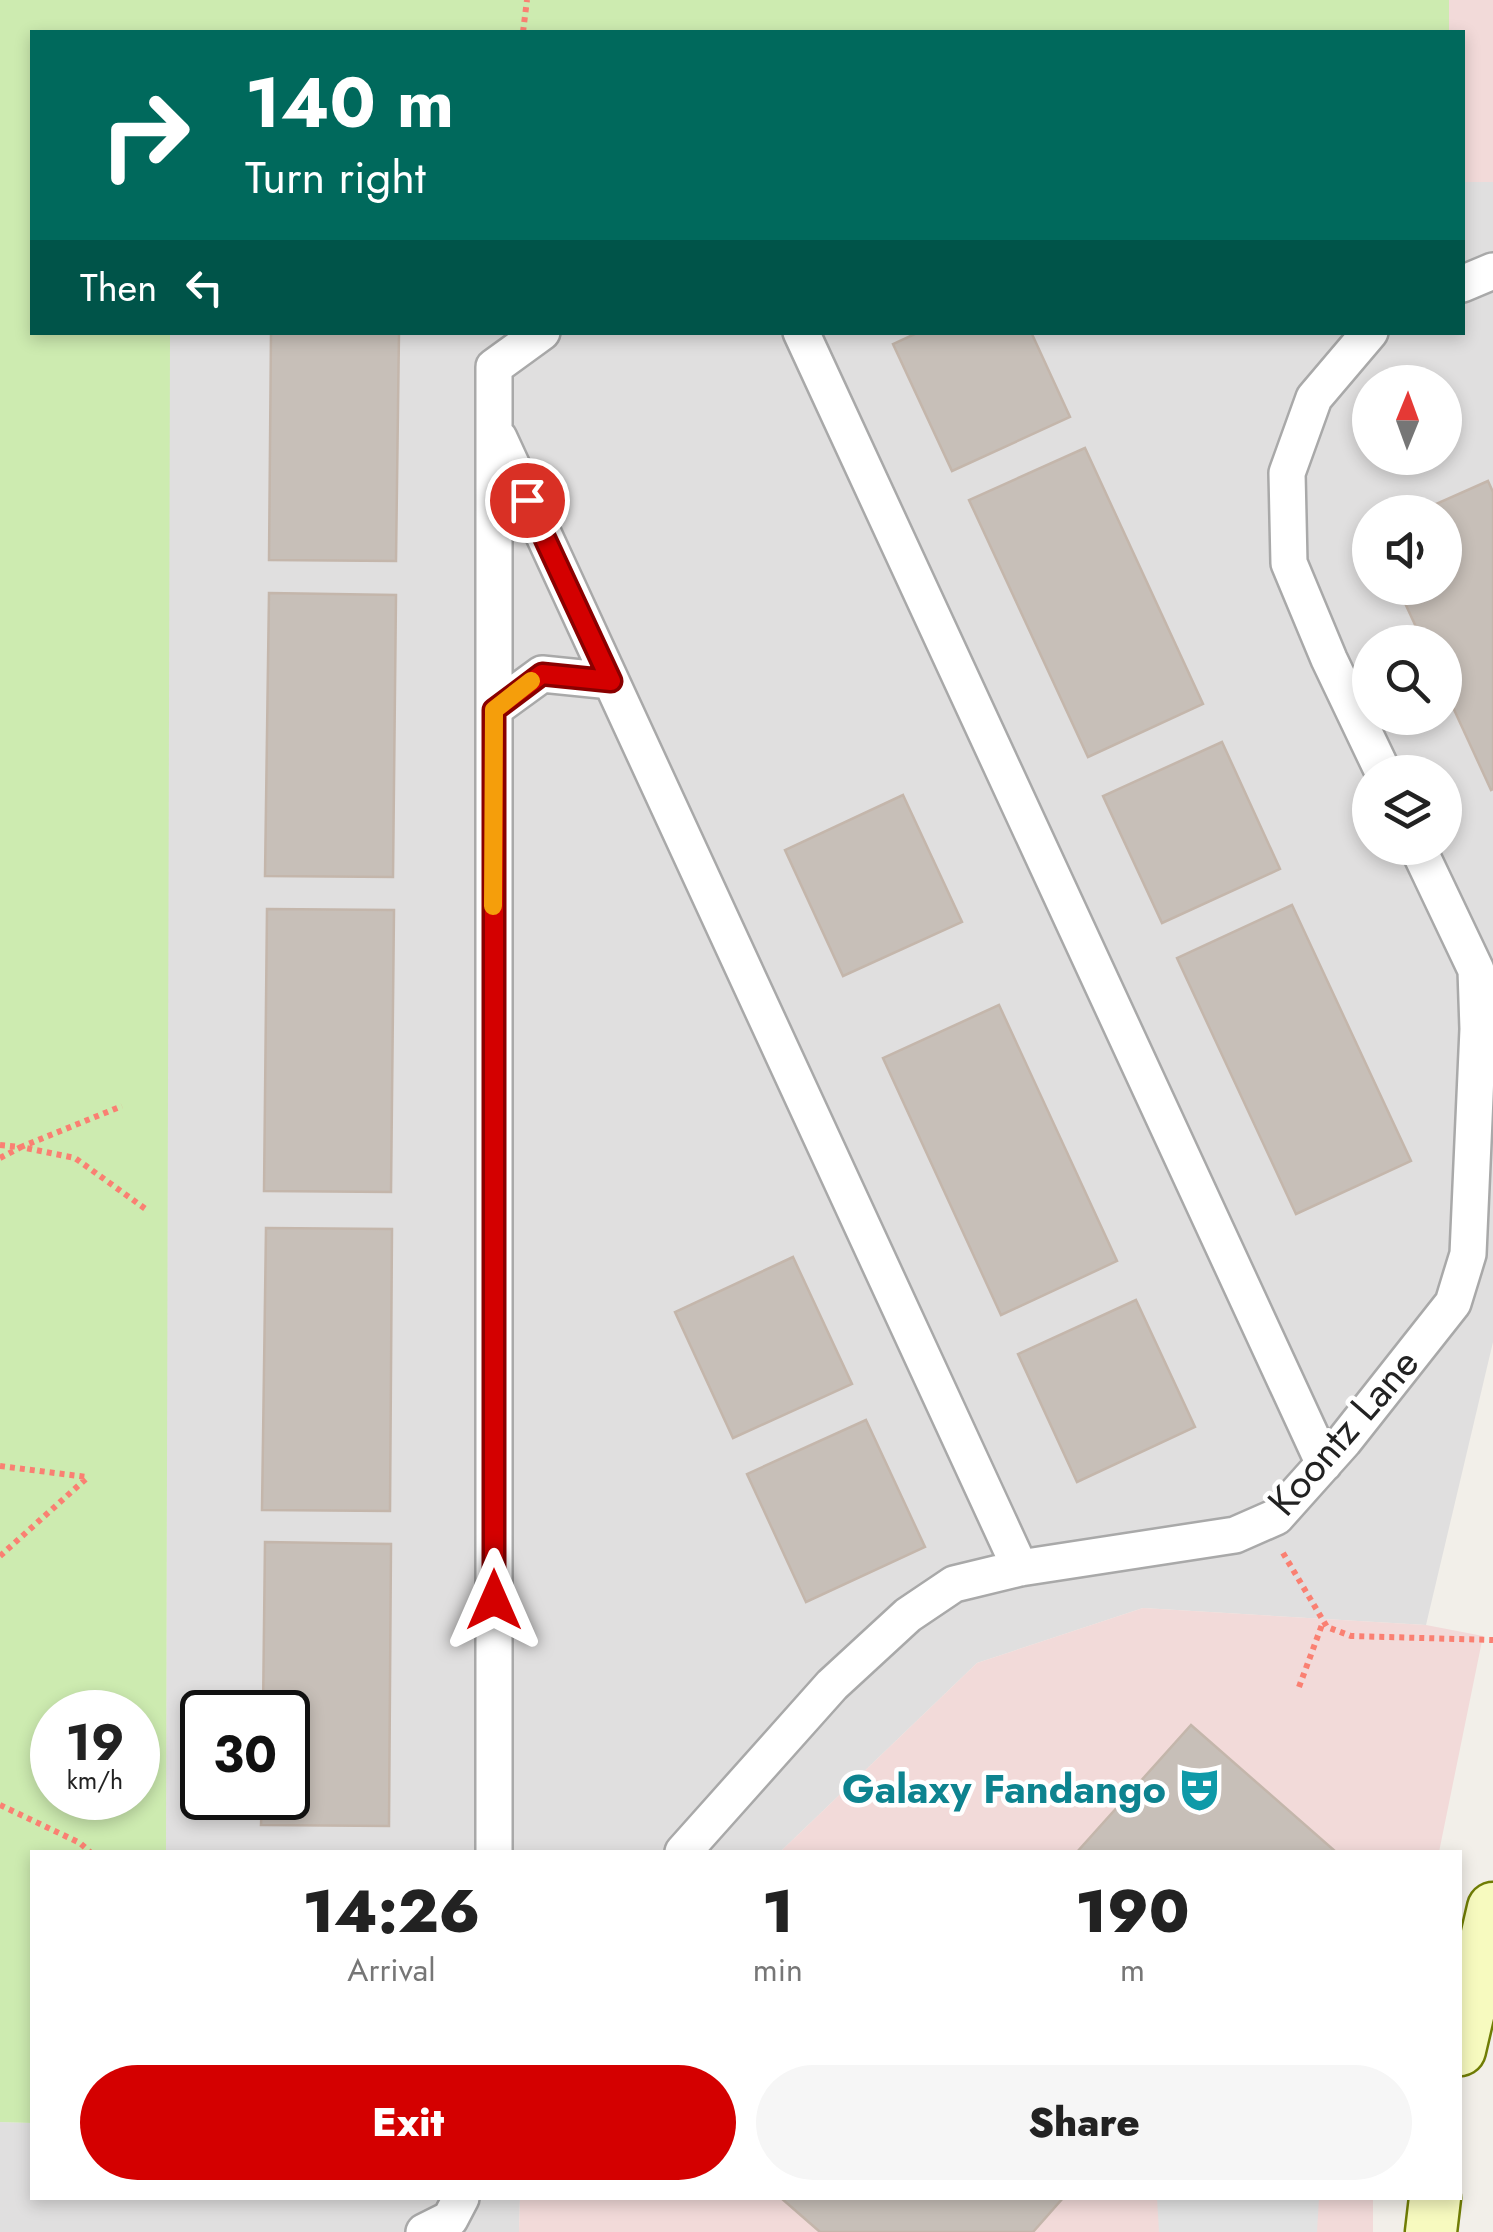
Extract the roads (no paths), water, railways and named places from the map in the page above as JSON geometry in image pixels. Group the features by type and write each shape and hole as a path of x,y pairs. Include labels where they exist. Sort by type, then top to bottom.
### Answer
{"street":[{"path":"1465,283 1493,271"},
{"path":"494,1850 494,367 538,335"},
{"path":"802,335 1324,1464"},
{"path":"1367,335 1314,398 1287,473 1289,564 1375,755"},
{"path":"494,428 1020,1568"},
{"path":"494,710 542,674 611,681"},
{"name":"Koontz Lane","path":"685,1850 832,1685 908,1615 954,1584 1020,1568 1235,1535 1276,1517 1324,1464 1453,1303 1468,1254 1478,1029 1476,970 1426,865"},
{"path":"1462,2041 1493,1908"},
{"path":"424,2232 450,2219 459,2200"},
{"path":"1431,2232 1435,2200"}],"place":[{"name":"Galaxy Fandango","path":"1199,1789"}]}
